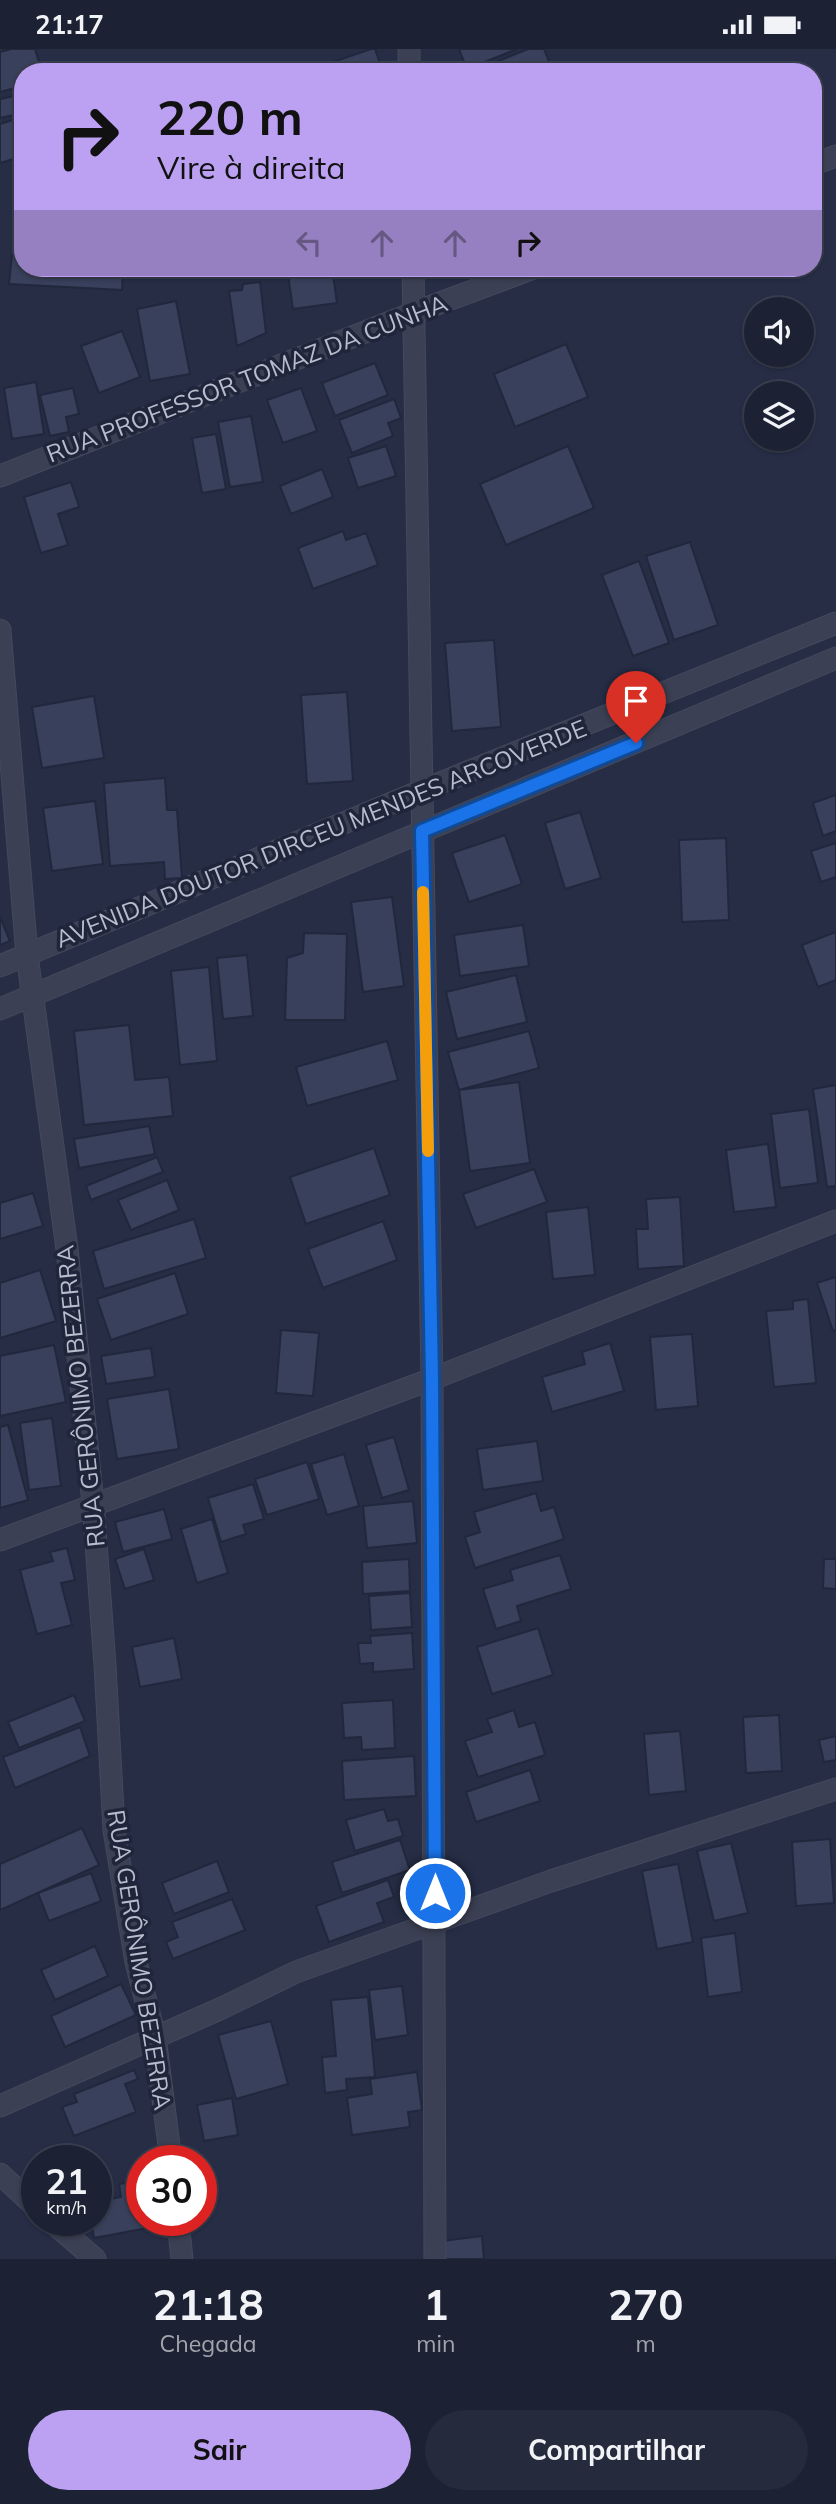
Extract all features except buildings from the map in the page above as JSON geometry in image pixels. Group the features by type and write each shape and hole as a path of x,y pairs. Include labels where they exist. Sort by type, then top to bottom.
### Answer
{"street":[{"path":"412,277 432,1379 435,2259"},
{"name":"RUA PROFESSOR TOMAZ DA CUNHA","path":"0,476 510,277"},
{"name":"AVENIDA DOUTOR DIRCEU MENDES ARCOVERDE","path":"0,966 423,790 836,623"},
{"name":"RUA GERÔNIMO BEZERRA","path":"0,630 27,955 67,1249 93,1503 114,1830 136,1962 155,2037 169,2145"},
{"name":"AVENIDA DOUTOR DIRCEU MENDES ARCOVERDE","path":"0,1009 836,659"},
{"path":"0,1540 93,1503 432,1379 836,1221"},
{"path":"0,2106 296,1972 435,1921 728,1822 836,1789"},
{"path":"0,2174 21,2193"},
{"path":"68,2236 95,2259"},
{"path":"180,2236 182,2259"}],"slow traffic":[{"path":"423,892 428,1151"}],"route":[{"path":"435,1893 432,1379 422,831 636,743"}]}
